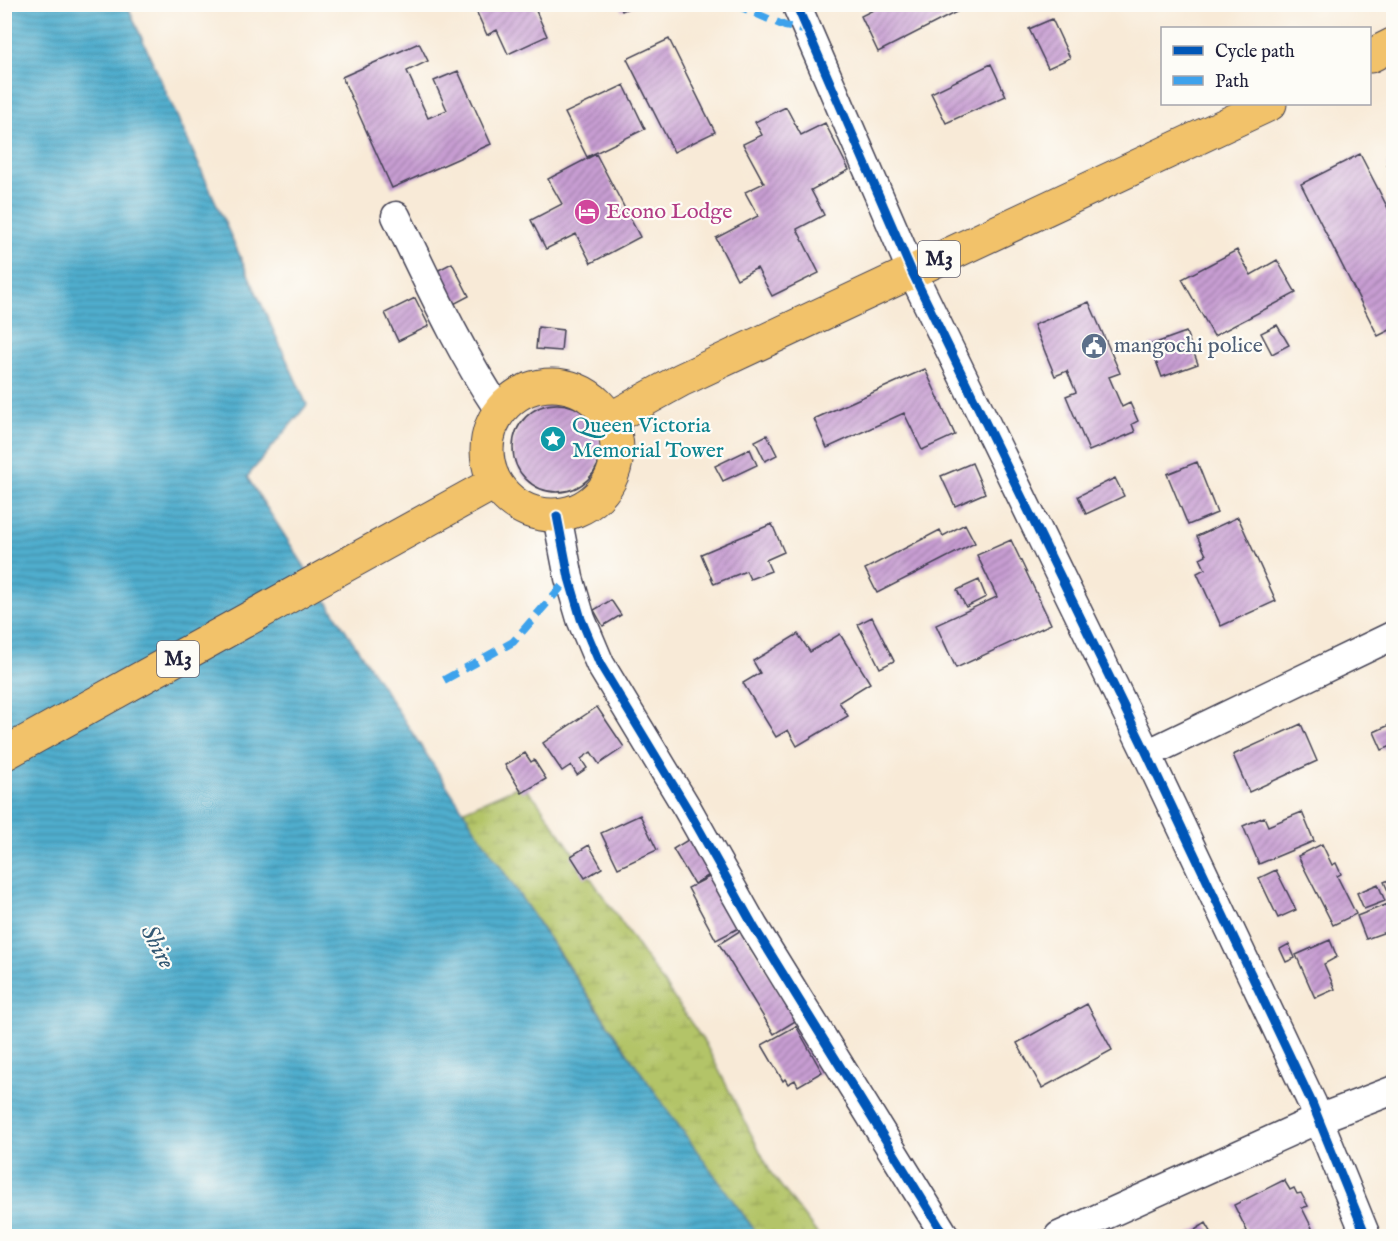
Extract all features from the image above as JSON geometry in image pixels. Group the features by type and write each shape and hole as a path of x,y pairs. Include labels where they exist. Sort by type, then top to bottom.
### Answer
{"highway":[{"path":"1371,56 1394,44"},
{"name":"M3","path":"610,419 681,380 1268,105"},
{"path":"544,385 570,387 592,399 610,419 616,436 618,454 614,472 605,489 592,502 576,512 557,516 533,513 511,502 494,483 487,459 488,433 499,410 519,393 544,385"},
{"name":"M3","path":"4,754 494,483"}],"street":[{"path":"796,4 912,272 1147,754 1318,1119 1366,1236"},
{"path":"396,216 447,321 477,377 499,410"},
{"path":"557,516 568,578 581,619 600,664 687,807 754,927 945,1236"},
{"path":"1147,754 1394,635"},
{"path":"1059,1236 1318,1119 1394,1090"}],"green space":[{"path":"522,785 536,799 705,1043 771,1173 819,1236 759,1236 685,1137 462,811"}],"water":[{"name":"Shire","path":"5,5 127,5 307,405 247,477 561,956 625,1050 759,1236 5,1236"}],"building":[{"path":"473,4 533,4 547,36 508,54 497,30 487,35"},
{"path":"619,4 637,4 622,11"},
{"path":"885,4 972,4 878,52 861,16"},
{"path":"1052,19 1070,58 1048,68 1029,29"},
{"path":"669,39 715,132 674,152 627,59"},
{"path":"419,43 428,61 407,71 428,118 447,110 434,81 458,71 491,144 392,188 342,77"},
{"path":"991,64 1006,96 946,123 931,93"},
{"path":"624,85 645,129 587,157 565,113"},
{"path":"786,107 801,135 825,123 849,170 811,190 824,215 797,229 819,273 772,296 757,268 737,279 716,238 758,216 745,192 764,183 743,144 762,135 755,122"},
{"name":"Econo Lodge","path":"596,154 640,237 591,263 576,234 546,249 531,220 562,204 548,179"},
{"path":"1360,154 1394,220 1394,328 1378,336 1301,184"},
{"path":"1394,161 1394,179 1387,164"},
{"path":"1237,250 1251,275 1277,260 1296,293 1214,336 1182,279"},
{"path":"452,263 469,296 448,307 431,274"},
{"path":"415,298 429,326 398,341 385,313"},
{"path":"1089,302 1120,373 1109,377 1122,407 1130,403 1138,421 1132,424 1135,432 1089,451 1066,396 1076,392 1067,371 1055,376 1034,325"},
{"path":"1277,325 1289,345 1272,354 1261,333"},
{"path":"538,327 563,330 561,351 536,349"},
{"path":"1186,332 1198,364 1162,377 1150,345"},
{"path":"925,369 955,435 922,450 904,413 827,448 814,419"},
{"path":"557,404 574,408 588,417 597,431 601,448 597,465 588,479 574,488 557,492 540,488 526,479 517,465 513,448 517,431 526,417 540,408"},
{"path":"767,435 777,455 765,461 755,441"},
{"path":"750,449 757,465 723,481 715,466"},
{"path":"1197,462 1217,513 1188,525 1167,474"},
{"path":"972,463 985,493 955,506 941,476"},
{"path":"1115,478 1124,496 1086,514 1078,496"},
{"path":"1238,517 1276,601 1221,626 1197,573 1205,569 1200,558 1206,555 1197,536"},
{"path":"772,524 784,552 766,560 771,571 750,579 746,571 714,584 701,554"},
{"path":"965,524 975,543 877,593 865,569 940,530 943,536"},
{"path":"1011,540 1051,624 956,668 936,625 997,597 977,555"},
{"path":"979,580 986,597 966,607 957,590"},
{"path":"611,600 621,615 603,626 594,610"},
{"path":"872,617 894,661 880,668 858,624"},
{"path":"798,634 810,652 840,634 870,683 839,702 848,716 797,746 788,730 776,737 743,683 760,673 753,661"},
{"path":"1394,690 1394,705 1388,692"},
{"path":"597,707 624,747 599,764 591,752 581,759 587,768 577,775 571,765 562,771 543,743"},
{"path":"1394,723 1394,745 1382,750 1374,732"},
{"path":"1301,724 1317,761 1249,792 1233,755"},
{"path":"525,753 531,762 534,760 546,779 522,793 505,765"},
{"path":"1302,812 1314,841 1259,864 1243,826 1264,817 1268,826"},
{"path":"640,815 657,850 618,868 601,833"},
{"path":"691,838 713,873 694,884 673,849"},
{"path":"1322,844 1332,865 1336,863 1341,874 1337,876 1356,914 1333,925 1298,856"},
{"path":"589,845 602,868 585,878 571,856"},
{"path":"1276,870 1296,910 1278,918 1259,878"},
{"path":"711,876 739,928 716,940 688,888"},
{"path":"1394,878 1394,929 1366,939 1357,916 1393,902 1384,882"},
{"path":"1378,884 1385,901 1364,909 1357,893"},
{"path":"741,930 797,1020 774,1034 719,944"},
{"path":"1330,940 1337,957 1324,964 1335,989 1315,998 1296,955"},
{"path":"1289,944 1295,958 1286,962 1280,949"},
{"path":"1087,1004 1112,1050 1042,1088 1017,1043"},
{"path":"796,1026 822,1072 798,1086 795,1080 788,1084 785,1079 783,1081 762,1045"},
{"path":"1284,1180 1290,1190 1294,1188 1297,1194 1301,1193 1308,1206 1302,1208 1312,1228 1297,1236 1236,1236 1247,1231 1234,1205"},
{"path":"1206,1223 1213,1235 1192,1236 1190,1233"}],"marked path":[{"path":"734,4 785,26 808,31"},
{"path":"444,680 513,642 569,578"}],"cycle path":[{"path":"796,4 912,272 1147,754 1312,1103 1366,1236"},
{"path":"557,516 569,578 581,619 600,664 687,808 754,927 945,1236"}],"place":[{"name":"Econo Lodge","path":"587,212"},
{"name":"mangochi police","path":"1094,346"},
{"name":"Queen Victoria Memorial Tower","path":"553,439"}]}
